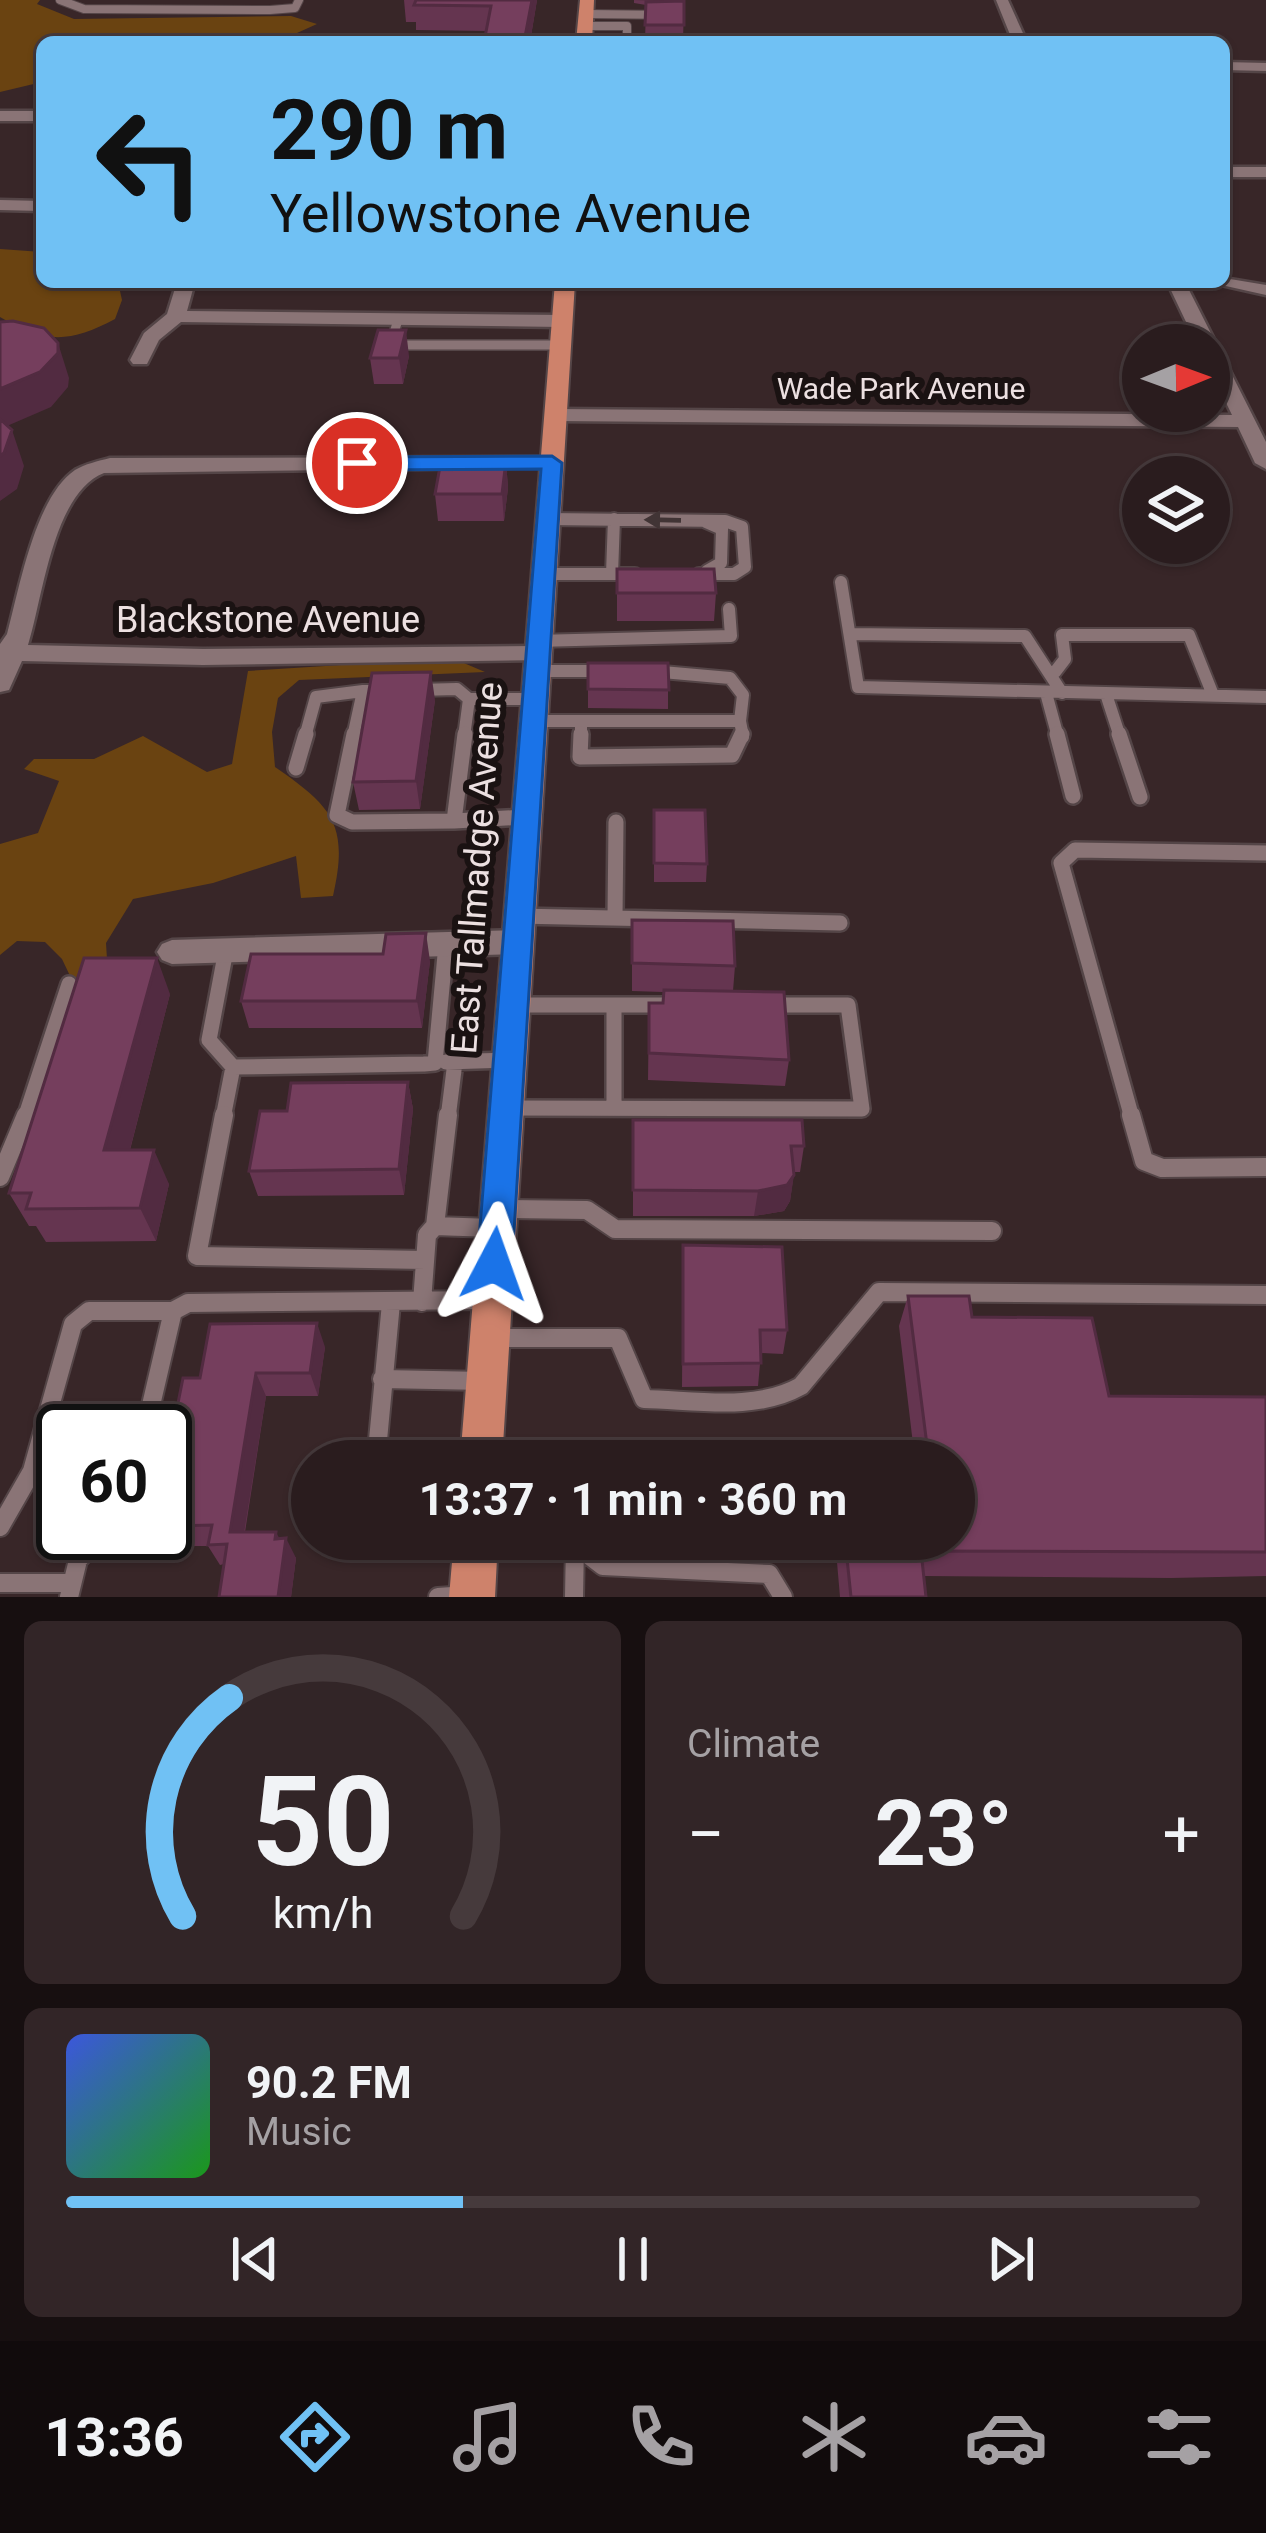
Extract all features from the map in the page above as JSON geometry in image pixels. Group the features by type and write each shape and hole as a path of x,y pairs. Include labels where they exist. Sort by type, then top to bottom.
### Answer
{"main road":[{"name":"East Tallmadge Avenue","path":"482,1440 565,288"},
{"path":"461,1596 470,1560"}],"street":[{"path":"1002,0 1017,36"},
{"path":"1230,66 1266,67"},
{"path":"0,116 36,116"},
{"path":"1230,172 1266,172"},
{"path":"0,206 36,206"},
{"path":"1230,284 1266,290"},
{"path":"140,360 151,337 176,316 184,288"},
{"path":"1179,288 1197,324"},
{"path":"176,316 398,320 561,333"},
{"path":"1230,392 1266,463"},
{"name":"Wade Park Avenue","path":"557,415 1244,421"},
{"path":"0,684 8,652 26,620 54,520 77,478 93,470 110,464 552,463"},
{"name":"Blackstone Avenue","path":"8,652 203,657 534,677"},
{"path":"172,952 446,944 517,929"}],"lane":[{"path":"60,0 84,10 295,8 299,0"},
{"path":"240,10 246,0"},
{"path":"585,21 674,15 675,0"},
{"path":"585,21 627,26 627,36"},
{"path":"547,519 705,521 742,527 745,566 734,574 680,574"},
{"path":"612,574 614,519"},
{"path":"703,574 721,563 723,555 722,530 705,521"},
{"path":"542,574 657,574"},
{"path":"841,582 858,687 1266,697"},
{"path":"469,699 534,677 731,636 729,609"},
{"path":"0,619 26,620"},
{"path":"850,634 1025,636 1040,660 1055,672"},
{"path":"1073,796 1054,693 1055,672 1065,659 1063,635 1189,635 1213,695"},
{"path":"534,677 698,672 730,678 743,695 743,740 732,755 580,757 581,721"},
{"path":"534,677 581,721 740,721"},
{"path":"296,768 316,697 457,689 469,699"},
{"path":"363,691 337,814 352,823 524,817"},
{"path":"1106,694 1140,796"},
{"path":"454,821 469,699"},
{"path":"615,917 616,822"},
{"path":"1266,854 1075,850 1061,863 1144,1160 1162,1168 1266,1167"},
{"path":"517,929 615,917 840,923"},
{"path":"435,1063 446,944"},
{"path":"226,950 209,1040 233,1067 508,1060"},
{"path":"0,1178 25,1119 69,984"},
{"path":"512,1005 684,1005"},
{"path":"614,1005 614,1107"},
{"path":"505,1108 862,1108 848,1005 754,1005"},
{"path":"436,1226 455,1062"},
{"path":"233,1067 196,1256 425,1260"},
{"path":"422,1302 427,1235 436,1226 498,1218 587,1210 614,1229 992,1232"},
{"path":"489,1338 618,1338 644,1399 772,1400 802,1386 859,1307 879,1292 1266,1294"},
{"path":"0,1527 32,1471 73,1324 89,1311 173,1310 188,1303 492,1300"},
{"path":"378,1440 392,1303"},
{"path":"151,1404 173,1310"},
{"path":"382,1379 486,1381"},
{"path":"0,1583 70,1590 78,1560"},
{"path":"572,1560 574,1597"},
{"path":"596,1560 604,1566 770,1574 783,1597"}],"shaded area":[{"path":"0,0 40,0 37,4 74,19 291,16 317,24 290,36 36,36 36,83 0,92"},
{"path":"0,249 36,252 36,288 119,288 122,300 115,319 71,336 44,336 0,317"},
{"path":"452,658 485,672 299,680 278,698 272,732 275,767 311,794 332,820 339,852 333,896 301,898 296,856 213,883 133,899 106,943 109,992 81,999 62,959 45,942 17,941 0,955 0,844 38,833 59,781 24,769 34,759 94,759 143,736 207,772 232,764 248,671"}],"building":[{"path":"416,0 532,0 525,36 485,36 491,6 414,5"},
{"path":"684,1 684,25 645,25 646,2"},
{"path":"0,322 44,328 58,343 58,353 40,372 0,389"},
{"path":"378,330 406,330 399,358 370,358"},
{"path":"0,419 12,430 0,456"},
{"path":"441,461 506,461 502,494 435,494"},
{"path":"617,569 714,569 716,593 617,593"},
{"path":"588,663 668,663 669,690 588,689"},
{"path":"431,672 416,781 353,782 372,673"},
{"path":"654,810 705,810 707,864 654,863"},
{"path":"632,920 733,921 735,966 632,963"},
{"path":"426,933 417,1001 241,1001 251,954 383,954 386,934"},
{"path":"84,958 157,958 104,1150 154,1150 140,1208 26,1209 31,1193 9,1193"},
{"path":"664,990 784,992 789,1060 649,1053 649,1003 663,1003"},
{"path":"408,1082 399,1169 249,1171 260,1111 287,1111 291,1083"},
{"path":"633,1120 802,1120 804,1146 791,1146 794,1175 787,1185 758,1191 633,1190"},
{"path":"683,1245 782,1247 787,1330 760,1330 761,1363 683,1364"},
{"path":"908,1296 969,1296 972,1317 1092,1318 1109,1396 1266,1397 1266,1552 975,1551 975,1440 926,1440"},
{"path":"317,1323 310,1373 256,1373 230,1532 276,1532 275,1539 286,1538 278,1597 219,1597 227,1544 208,1545 212,1525 192,1526 192,1404 178,1404 183,1378 200,1378 210,1324"},
{"path":"847,1560 922,1560 926,1597 851,1597"}],"route":[{"path":"357,463 552,463 494,1264"}]}
